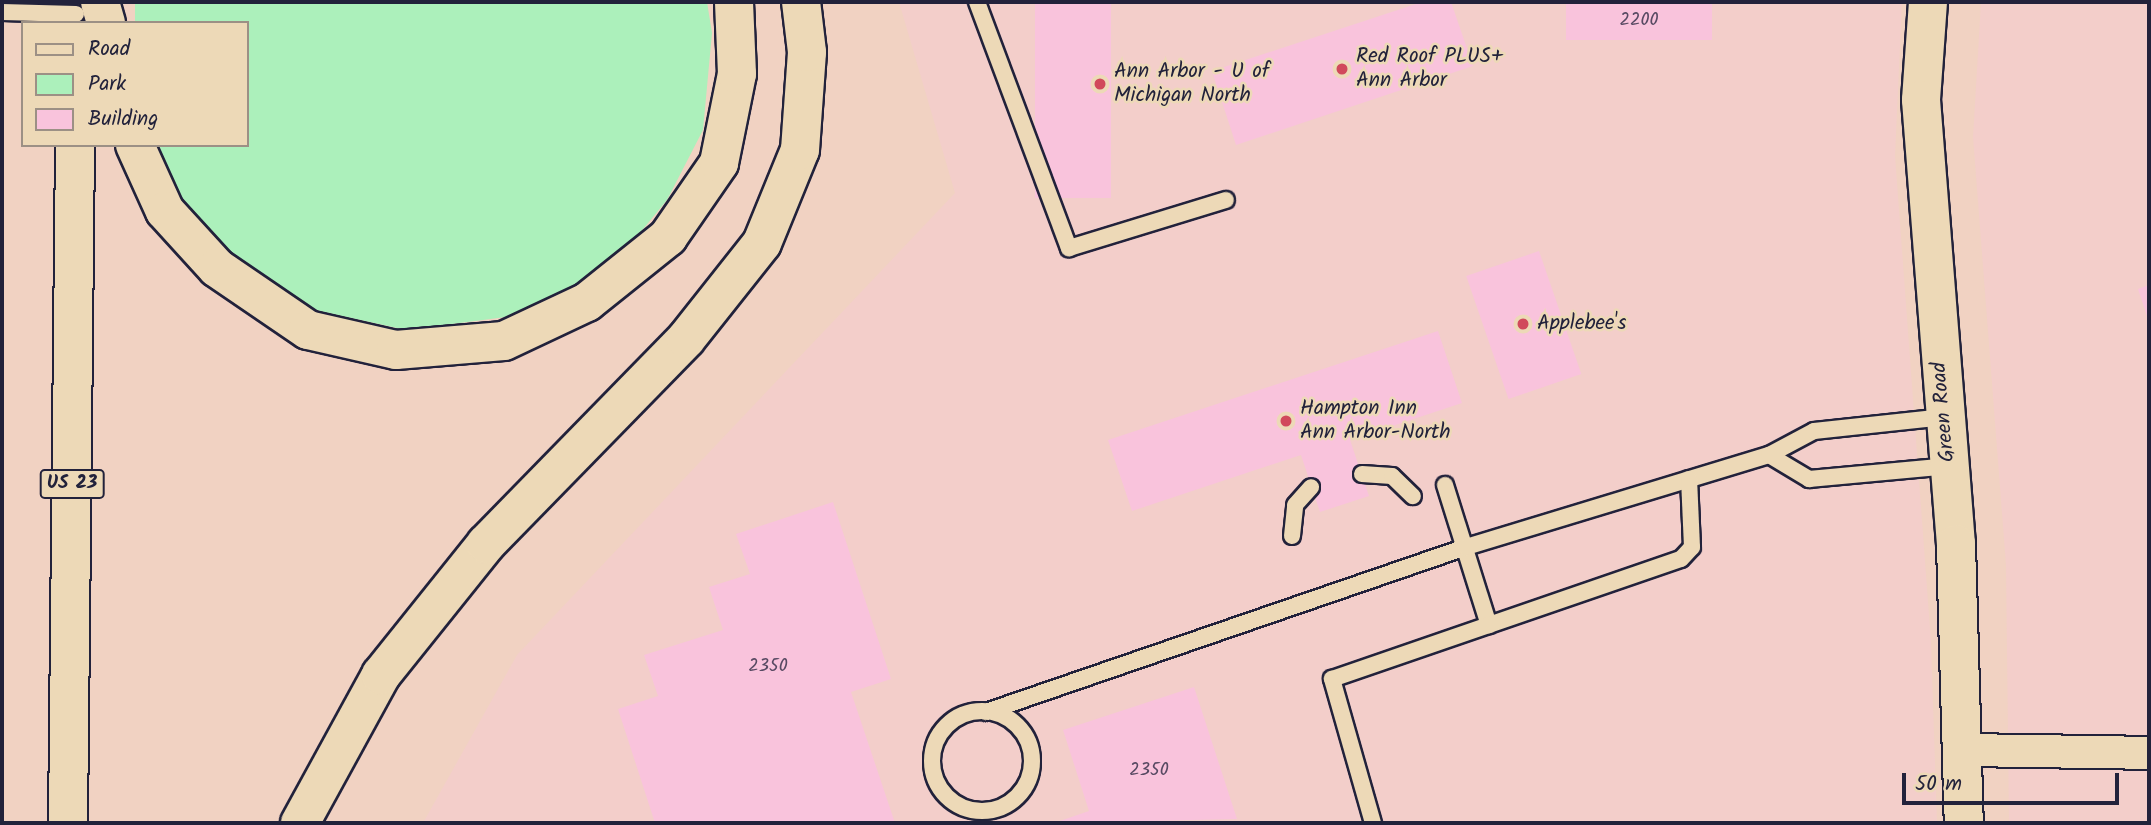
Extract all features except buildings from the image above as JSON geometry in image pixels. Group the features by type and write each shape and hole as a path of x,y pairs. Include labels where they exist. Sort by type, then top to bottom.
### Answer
{"main road":[{"path":"136,147 166,211 217,268 308,330 396,350 504,341 587,302 668,237 719,163 737,74 734,2"},
{"path":"300,823 390,664 486,544 686,340 762,243 800,150 807,52 801,2"},
{"name":"Green Road","path":"1927,2 1921,100 1949,466 1965,750 1965,823"},
{"name":"US 23","path":"68,823 75,147"}],"street":[{"path":"1965,750 2149,753"}],"lane":[{"path":"977,2 1069,248 1226,200"},
{"path":"2,12 87,13"},
{"path":"986,712 1017,725 1032,755 1026,786 1002,807 986,811 956,804 940,787 932,765 941,732 953,720 986,712 1466,547 1769,455 1814,430 1944,417"},
{"path":"1769,455 1809,479 1949,466"},
{"path":"1362,474 1392,476 1413,496"},
{"path":"1373,823 1332,679 1681,559 1692,547 1689,479"},
{"path":"1445,485 1489,625"},
{"path":"1292,536 1295,505 1311,487"}],"shaded area":[{"path":"899,2 1902,2 1895,156 1931,642 1937,823 423,823 517,655 955,193"},
{"path":"1981,2 2149,2 2149,823 2009,823 2006,565 1973,137"}],"green space":[{"path":"135,2 707,2 712,33 703,130 667,200 607,273 506,317 406,330 319,311 252,276 189,219 155,147 248,147 248,21 135,21"}],"place":[{"name":"Red Roof PLUS+ Ann Arbor","path":"1342,69"},
{"name":"Ann Arbor - U of Michigan North","path":"1100,84"},
{"name":"Applebee's","path":"1523,324"},
{"name":"Hampton Inn Ann Arbor-North","path":"1286,421"}]}
